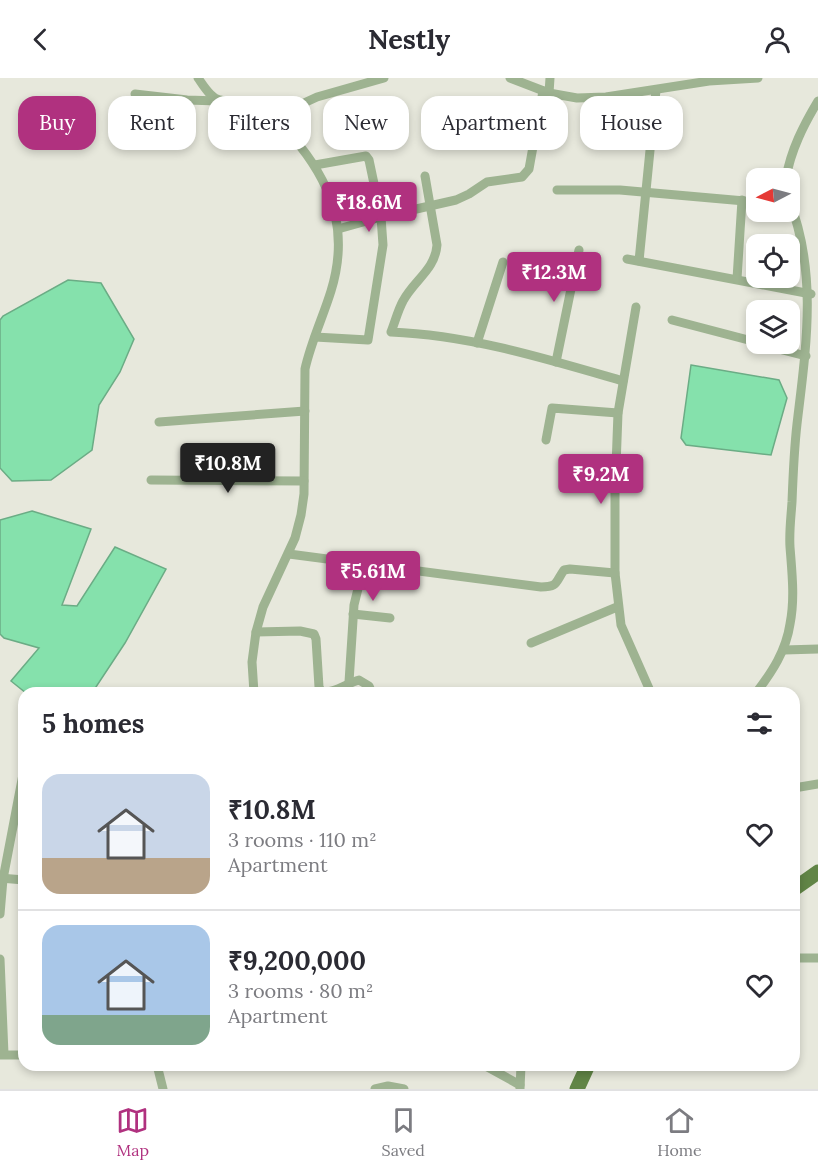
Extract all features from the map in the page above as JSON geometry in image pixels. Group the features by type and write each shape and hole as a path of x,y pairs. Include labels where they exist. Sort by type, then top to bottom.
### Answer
{"main road":[{"path":"800,885 818,872"},
{"path":"577,1089 585,1071"}],"street":[{"path":"198,78 214,96"},
{"path":"311,101 384,78"},
{"path":"510,78 546,92 577,98 606,97 656,90 676,82 758,78"},
{"path":"338,229 456,200 487,182 522,177 529,170 550,78"},
{"path":"639,261 656,90"},
{"path":"135,94 208,100"},
{"path":"788,168 798,138 818,101"},
{"path":"254,687 252,662 256,632 263,607 288,554 301,515 304,481 305,369 332,289 338,253 338,229 334,206 315,165 303,150"},
{"path":"315,165 366,156 369,160 381,217 383,245 368,340 315,337"},
{"path":"425,176 437,245 436,254 432,263 404,299 390,332 417,333 477,343 623,381"},
{"path":"557,190 620,190 746,201"},
{"path":"737,279 742,200"},
{"path":"760,687 784,650 790,624 793,582 790,544 792,501 811,294 805,245 797,222"},
{"path":"555,362 579,250"},
{"path":"627,259 811,294"},
{"path":"477,343 503,262"},
{"path":"636,307 618,413 615,573 617,607 621,626 648,687"},
{"path":"672,320 746,340"},
{"path":"799,354 806,356"},
{"path":"546,440 552,408 618,413"},
{"path":"159,422 305,411"},
{"path":"152,480 304,481"},
{"path":"288,554 541,587 552,587 558,583 564,570 570,568 615,573"},
{"path":"349,682 353,614 357,587 364,564"},
{"path":"531,643 617,607"},
{"path":"353,614 390,618"},
{"path":"256,632 300,631 314,634 319,687"},
{"path":"784,650 818,649"},
{"path":"340,687 359,680 369,687"},
{"path":"800,787 818,784"},
{"path":"0,914 2,879 18,799"},
{"path":"2,879 18,880"},
{"path":"0,958 2,1054 18,1055"},
{"path":"800,958 818,958"},
{"path":"158,1071 163,1089"},
{"path":"494,1071 520,1087 521,1071"},
{"path":"375,1089 388,1086 404,1089"}],"shaded area":[{"path":"68,280 101,283 134,339 120,372 99,405 92,450 51,480 12,481 0,468 0,320 3,316"},
{"path":"691,365 779,380 787,398 771,455 686,445 681,438"},
{"path":"32,511 91,529 62,605 77,606 115,547 166,569 125,643 96,687 18,687 11,681 39,648 4,638 0,634 0,520"}]}
